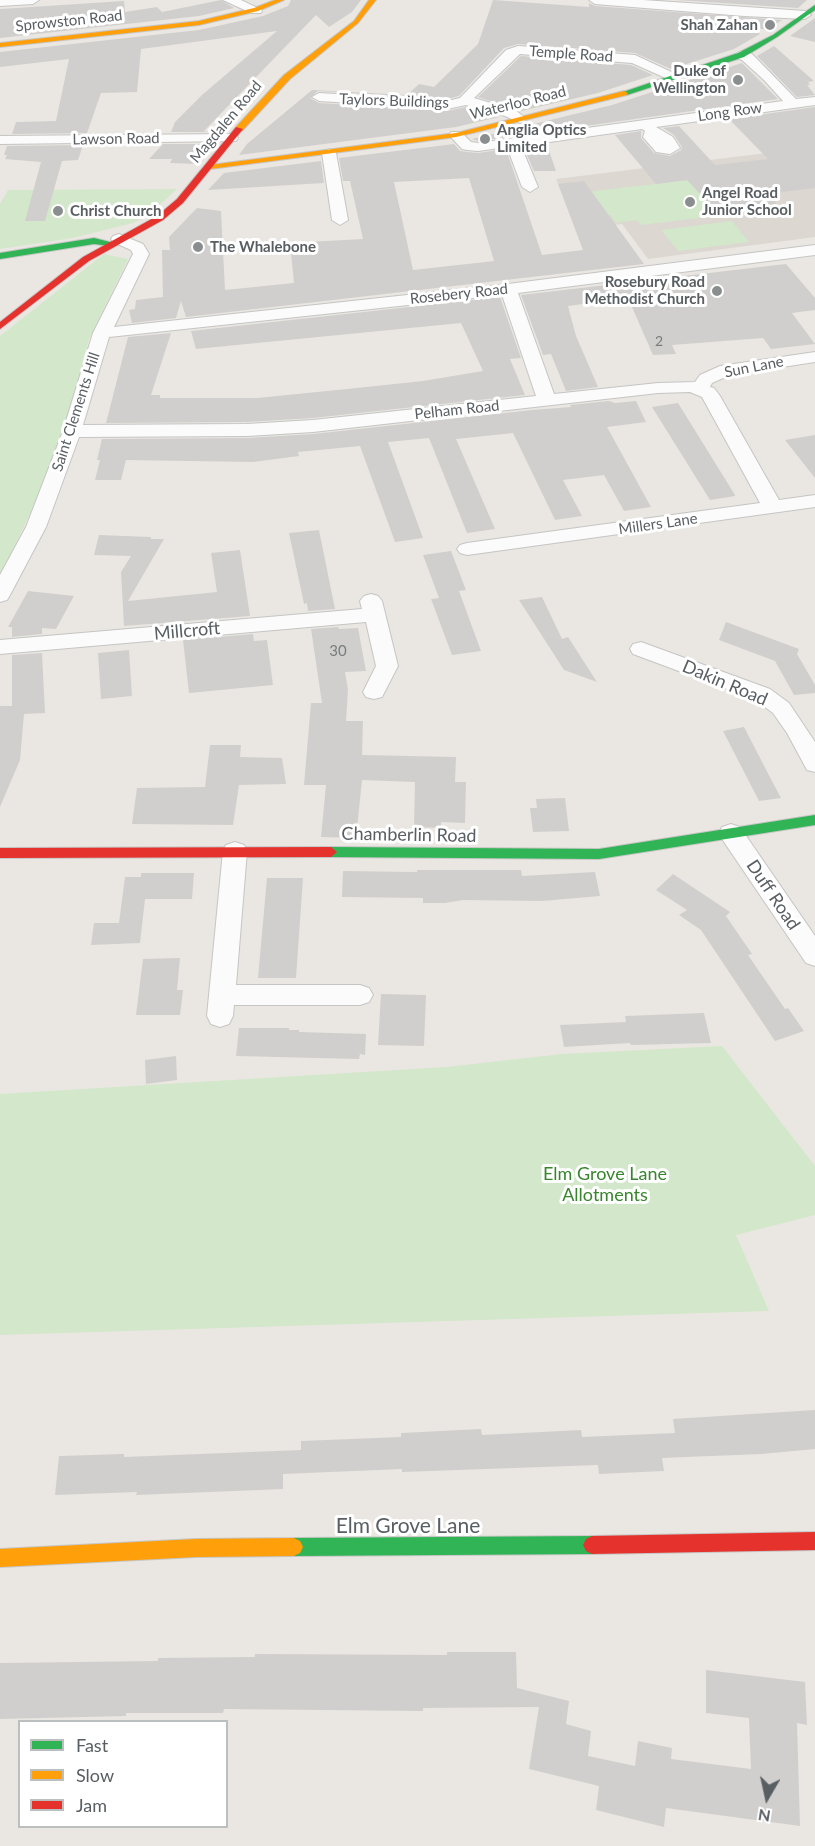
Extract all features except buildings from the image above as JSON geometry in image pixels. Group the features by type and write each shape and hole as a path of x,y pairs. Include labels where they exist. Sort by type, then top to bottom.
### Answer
{"street":[{"path":"0,2 33,0"},
{"path":"229,0 256,10"},
{"name":"Sprowston Road","path":"0,45 199,23 256,10 281,0"},
{"name":"Magdalen Road","path":"0,326 64,275 116,241 160,218 180,201 256,108 287,77 356,22 373,0"},
{"path":"595,0 744,12 810,11"},
{"name":"Waterloo Road","path":"210,167 456,135 621,95 741,55 775,36 810,11"},
{"name":"Temple Road","path":"468,100 467,97 511,53 518,50 636,59 675,77"},
{"path":"741,55 747,57 769,77 793,104"},
{"name":"Taylors Buildings","path":"319,97 447,105 468,100"},
{"path":"468,100 520,119"},
{"name":"Long Row","path":"456,135 467,146 472,147 649,127 815,101"},
{"name":"Lawson Road","path":"0,140 231,138"},
{"path":"512,142 530,187"},
{"path":"329,153 340,220"},
{"path":"0,256 94,241 116,241"},
{"name":"Saint Clements Hill","path":"0,595 36,527 72,431 102,333 141,254 137,247 116,241"},
{"name":"Rosebery Road","path":"102,333 508,289 815,250"},
{"path":"508,289 548,400"},
{"name":"Sun Lane","path":"699,389 706,379 726,370 815,357"},
{"name":"Pelham Road","path":"72,431 280,428 682,386 699,389"},
{"path":"699,389 711,396 773,508"},
{"name":"Millers Lane","path":"467,549 503,552 815,501"},
{"name":"Millcroft","path":"0,647 372,608 387,666 374,692"},
{"name":"Dakin Road","path":"640,649 762,694 781,708 815,764"},
{"name":"Chamberlin Road","path":"0,853 235,851 599,854 815,820"},
{"name":"Duff Road","path":"731,833 815,956"},
{"path":"235,851 221,1006 360,995"},
{"name":"Elm Grove Lane","path":"0,1558 208,1548 414,1545 488,1547 815,1541"}],"shaded area":[{"name":"Angel Road Junior School","path":"815,147 815,237 648,259 622,224 577,229 556,179"}],"green space":[{"path":"730,175 713,208 718,213 739,210 740,213 641,225 637,220 616,223 610,215 588,218 579,193"},
{"path":"177,189 148,216 133,223 73,238 0,249 0,204 8,190"},
{"path":"732,221 749,242 678,251 661,230"},
{"path":"104,254 128,259 89,339 64,435 50,471 0,577 0,336"},
{"name":"Elm Grove Lane Allotments","path":"722,1046 815,1166 815,1215 736,1235 769,1311 0,1335 0,1094 446,1067 562,1054"}],"traffic: fast":[{"path":"624,93 741,55 775,36 815,7"},
{"path":"0,256 94,241 110,243"},
{"path":"331,852 599,854 815,820"},
{"path":"294,1547 592,1545"}],"traffic: slow":[{"path":"0,45 199,23 256,10 281,0"},
{"path":"239,129 287,77 356,22 373,0"},
{"path":"210,167 456,135 624,93"},
{"path":"0,1558 196,1548 294,1547"}],"traffic: jam":[{"path":"0,326 86,259 160,218 180,201 239,129"},
{"path":"0,853 331,852"},
{"path":"592,1545 815,1541"}],"place":[{"name":"Shah Zahan","path":"770,25"},
{"name":"Duke of Wellington","path":"738,80"},
{"name":"Anglia Optics Limited","path":"485,139"},
{"name":"Angel Road Junior School","path":"690,202"},
{"name":"Christ Church","path":"58,211"},
{"name":"The Whalebone","path":"198,247"},
{"name":"Rosebury Road Methodist Church","path":"717,291"}]}
